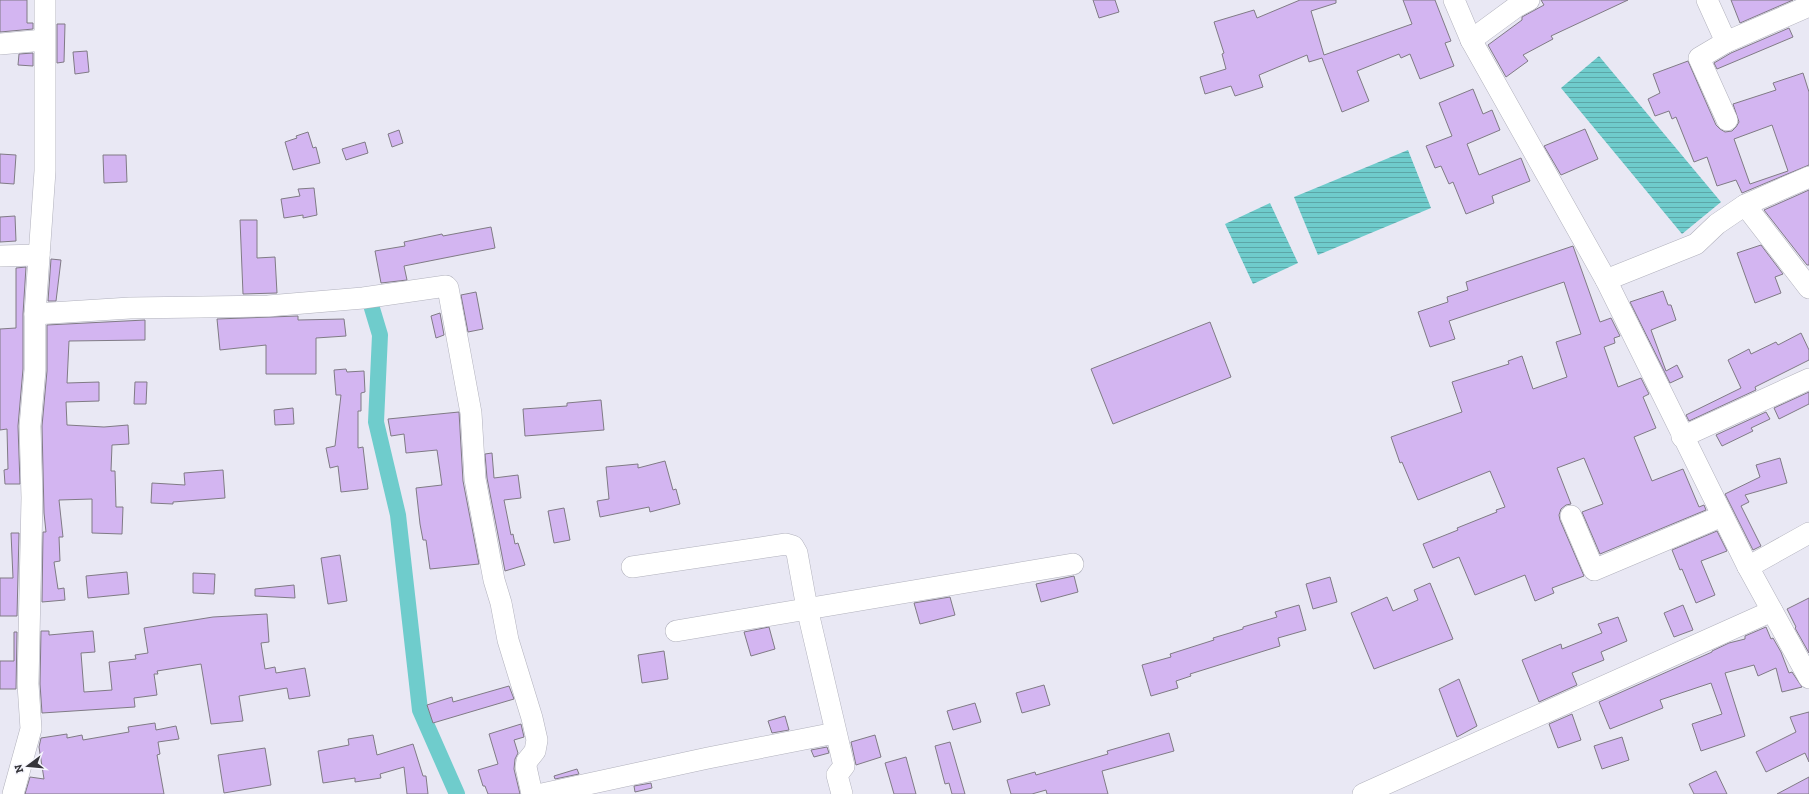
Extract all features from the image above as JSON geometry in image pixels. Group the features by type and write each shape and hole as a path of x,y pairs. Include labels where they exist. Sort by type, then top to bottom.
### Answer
{"street":[{"path":"13,794 31,729 28,684 32,498 30,426 35,370 35,314 45,171 45,0"},
{"path":"1454,0 1471,40 1606,280 1682,437 1748,567 1809,678"},
{"path":"1471,40 1516,7 1529,0"},
{"path":"1707,0 1726,42"},
{"path":"1727,120 1699,58 1726,42 1809,6"},
{"path":"0,44 44,40"},
{"path":"1606,280 1696,244 1717,224 1746,205 1809,177"},
{"path":"1746,205 1809,288"},
{"path":"0,256 39,254"},
{"path":"35,314 130,308 268,306 363,298 446,286 451,304 471,413 475,479 494,580 501,603 508,640 532,718 537,740 535,750 527,761 526,767 532,794"},
{"path":"1682,437 1809,379"},
{"path":"1571,516 1594,570 1722,516"},
{"path":"1748,567 1809,533"},
{"path":"632,567 786,544 793,546 797,553 807,608 835,733 844,766 837,775 842,794"},
{"path":"676,631 1073,564"},
{"path":"1363,794 1772,611"},
{"path":"542,794 708,758 835,733"}],"water":[{"path":"1599,56 1721,202 1682,234 1561,88"},
{"path":"1408,150 1431,208 1318,255 1294,197"},
{"path":"1270,203 1298,263 1253,284 1225,224"}],"building":[{"path":"0,0 27,0 27,23 33,23 33,29 0,32"},
{"path":"1093,0 1115,0 1119,12 1099,18"},
{"path":"1300,0 1336,0 1336,3 1311,11 1324,55 1412,24 1403,0 1435,0 1451,41 1445,43 1454,66 1420,79 1410,54 1401,58 1399,54 1357,71 1369,101 1342,112 1322,58 1309,62 1307,55 1259,75 1263,87 1235,96 1231,86 1205,94 1200,77 1226,69 1222,54 1224,53 1214,22 1254,10 1257,18"},
{"path":"1541,0 1628,0 1551,36 1553,39 1523,55 1528,61 1506,77 1488,45 1522,20 1522,17 1544,5"},
{"path":"1731,0 1793,0 1740,23"},
{"path":"57,24 65,24 64,62 57,63"},
{"path":"1789,28 1793,37 1717,69 1714,63 1731,53"},
{"path":"87,51 89,72 75,74 73,52"},
{"path":"33,53 33,66 18,65 19,54"},
{"path":"1688,61 1716,125 1725,132 1732,131 1739,122 1733,104 1776,90 1773,83 1803,73 1809,92 1809,165 1742,193 1736,180 1717,186 1707,157 1694,162 1676,117 1672,119 1669,111 1655,116 1648,99 1660,93 1653,74","holes":["1772,125 1788,171 1750,184 1734,139"]},
{"path":"1473,89 1483,114 1492,110 1500,130 1467,144 1479,175 1521,158 1530,181 1492,196 1494,203 1466,214 1453,182 1449,184 1441,166 1435,168 1426,146 1452,136 1439,103"},
{"path":"1585,129 1598,159 1561,175 1544,146"},
{"path":"399,130 403,143 392,147 388,134"},
{"path":"308,132 313,148 316,147 320,163 293,170 285,142"},
{"path":"365,142 368,153 346,160 342,149"},
{"path":"0,154 16,155 14,184 0,183"},
{"path":"103,155 126,155 127,182 104,183"},
{"path":"314,188 317,215 303,218 303,215 284,218 281,199 300,196 298,189"},
{"path":"1809,190 1809,265 1807,265 1764,210"},
{"path":"15,216 16,241 0,242 0,217"},
{"path":"240,220 257,220 257,258 275,257 277,293 243,294"},
{"path":"491,227 495,248 404,266 407,280 381,283 375,251 405,246 404,242 442,234 443,236"},
{"path":"1761,245 1783,274 1775,277 1781,293 1755,303 1737,253"},
{"path":"1573,246 1600,322 1611,318 1620,336 1614,338 1615,343 1604,347 1618,387 1641,378 1649,394 1643,397 1656,428 1634,437 1652,481 1683,469 1699,507 1704,505 1706,510 1600,554 1582,512 1603,504 1584,458 1557,468 1571,504 1566,505 1561,509 1559,515 1560,520 1584,576 1552,588 1554,593 1535,601 1525,575 1475,595 1459,557 1433,568 1423,544 1458,530 1457,528 1497,512 1496,510 1505,507 1490,471 1418,500 1402,462 1400,463 1391,437 1462,412 1452,382 1509,364 1508,361 1522,356 1533,389 1567,377 1556,342 1581,334 1564,282 1449,321 1455,339 1430,347 1418,312 1448,302 1447,297 1468,290 1466,282"},
{"path":"51,259 61,260 56,301 48,301"},
{"path":"26,267 23,314 23,369 18,426 20,484 5,484 4,470 8,469 7,429 0,430 0,329 16,328 16,268"},
{"path":"1663,291 1668,305 1671,305 1676,320 1651,330 1666,371 1677,365 1683,377 1670,383 1630,302"},
{"path":"476,292 483,329 468,332 461,295"},
{"path":"440,313 444,335 436,338 431,316"},
{"path":"298,316 298,320 344,319 346,336 316,338 316,374 266,374 266,345 220,350 217,319"},
{"path":"145,320 145,340 69,341 67,383 99,382 99,401 66,402 67,425 104,427 128,425 129,444 112,445 111,471 115,471 116,507 123,507 122,534 92,533 92,499 59,500 63,537 59,537 60,561 54,562 58,589 64,588 65,600 42,602 43,532 46,532 44,513 42,426 47,371 47,325"},
{"path":"1210,322 1231,377 1113,424 1091,369"},
{"path":"1801,333 1809,350 1809,360 1755,387 1756,390 1689,421 1686,415 1741,388 1728,360 1749,349 1751,354 1776,342 1778,345"},
{"path":"346,369 347,372 364,371 365,392 361,393 361,411 358,411 358,448 363,447 368,489 341,492 338,466 330,468 326,448 335,446 341,395 336,395 334,370"},
{"path":"135,382 147,382 146,404 134,404"},
{"path":"1809,392 1809,404 1779,419 1774,408"},
{"path":"601,400 604,430 525,436 523,409 567,406 567,403"},
{"path":"293,408 294,424 275,425 274,410"},
{"path":"459,412 463,481 479,564 430,569 426,540 423,540 420,524 416,488 442,485 437,450 406,453 404,434 391,436 388,419"},
{"path":"1766,412 1770,419 1751,428 1753,431 1722,446 1716,435"},
{"path":"492,453 494,478 518,475 521,498 504,500 511,535 513,534 515,544 518,543 525,565 505,571 487,478 485,454"},
{"path":"1780,458 1787,483 1745,495 1749,502 1741,506 1761,546 1753,550 1725,494 1760,477 1756,465"},
{"path":"665,461 673,490 676,489 680,504 650,512 649,507 600,517 597,501 609,499 606,467 638,464 638,468"},
{"path":"223,470 225,498 173,502 173,504 151,503 152,483 185,485 184,473"},
{"path":"564,508 570,540 554,543 548,511"},
{"path":"1717,531 1727,551 1701,561 1715,595 1696,603 1682,569 1680,570 1672,550"},
{"path":"11,533 19,533 17,616 0,616 0,578 13,578"},
{"path":"340,555 347,601 328,604 321,558"},
{"path":"127,572 129,594 88,598 86,576"},
{"path":"193,573 215,574 214,594 193,593"},
{"path":"1074,576 1078,592 1041,602 1036,584"},
{"path":"1330,577 1337,602 1313,609 1306,584"},
{"path":"1430,583 1453,639 1374,669 1351,613 1387,597 1393,611 1418,600 1414,590"},
{"path":"294,585 295,598 255,596 255,589"},
{"path":"950,597 955,615 920,624 914,603"},
{"path":"1809,598 1809,653 1795,628 1796,627 1787,609"},
{"path":"1299,605 1306,630 1278,638 1280,646 1190,674 1191,676 1176,681 1178,688 1151,696 1142,665 1171,657 1170,654 1214,640 1213,638 1243,629 1243,627 1277,617 1275,612"},
{"path":"1683,605 1693,630 1674,637 1664,613"},
{"path":"267,614 269,642 261,643 265,669 275,667 276,673 305,668 310,696 289,699 287,688 239,696 243,721 211,724 201,664 157,671 158,674 154,674 157,695 134,698 135,707 42,713 40,684 41,631 49,631 49,635 93,631 95,652 81,653 84,692 112,690 109,662 136,659 135,655 148,653 144,628 213,617"},
{"path":"1618,617 1627,641 1601,652 1604,660 1572,673 1577,685 1539,702 1522,660 1561,644 1562,649 1602,633 1598,624"},
{"path":"769,627 775,649 751,656 744,632"},
{"path":"1766,627 1771,639 1773,638 1781,652 1789,673 1792,672 1802,687 1782,692 1776,668 1758,676 1754,665 1725,673 1745,736 1701,751 1692,724 1722,714 1711,683 1660,700 1663,708 1610,729 1599,702 1729,643 1745,639 1745,636"},
{"path":"14,632 17,632 16,689 0,689 0,661 14,661"},
{"path":"664,651 668,679 642,683 638,655"},
{"path":"1459,679 1477,726 1457,737 1439,689"},
{"path":"1044,685 1050,705 1022,713 1016,693"},
{"path":"509,686 514,699 433,723 427,705 452,697 453,702"},
{"path":"975,703 981,722 953,730 947,711"},
{"path":"1809,712 1809,762 1805,753 1766,772 1756,752 1796,732 1790,717"},
{"path":"1572,714 1581,740 1558,748 1549,724"},
{"path":"785,716 789,730 772,733 768,721"},
{"path":"155,723 156,730 176,726 179,739 158,742 160,754 157,755 164,794 25,794 30,777 44,779 39,747 41,738 67,734 67,738 82,735 83,740 129,732 128,727"},
{"path":"521,724 524,737 514,740 518,753 515,759 514,769 520,794 488,794 485,786 483,786 478,770 498,764 489,734"},
{"path":"1169,733 1174,751 1102,771 1108,794 1047,794 1046,790 1032,794 1011,794 1007,780 1035,772 1036,775 1108,754 1107,751"},
{"path":"373,735 377,755 413,744 423,776 426,776 428,794 407,794 404,767 380,774 381,778 355,782 355,778 323,783 318,751 349,745 348,739"},
{"path":"875,735 881,757 856,765 851,742"},
{"path":"1622,737 1629,760 1602,769 1594,746"},
{"path":"950,742 965,794 952,794 949,783 945,784 935,746"},
{"path":"827,747 829,753 814,757 811,750"},
{"path":"265,748 271,785 224,793 218,755"},
{"path":"906,757 916,794 894,794 885,763"},
{"path":"577,769 579,774 555,779 554,776"},
{"path":"1716,771 1727,794 1694,794 1689,784"},
{"path":"1809,777 1809,794 1777,794"},
{"path":"651,783 652,788 635,792 634,786"}],"waterway":[{"path":"371,305 380,335 376,422 398,515 420,710 457,794"}]}
